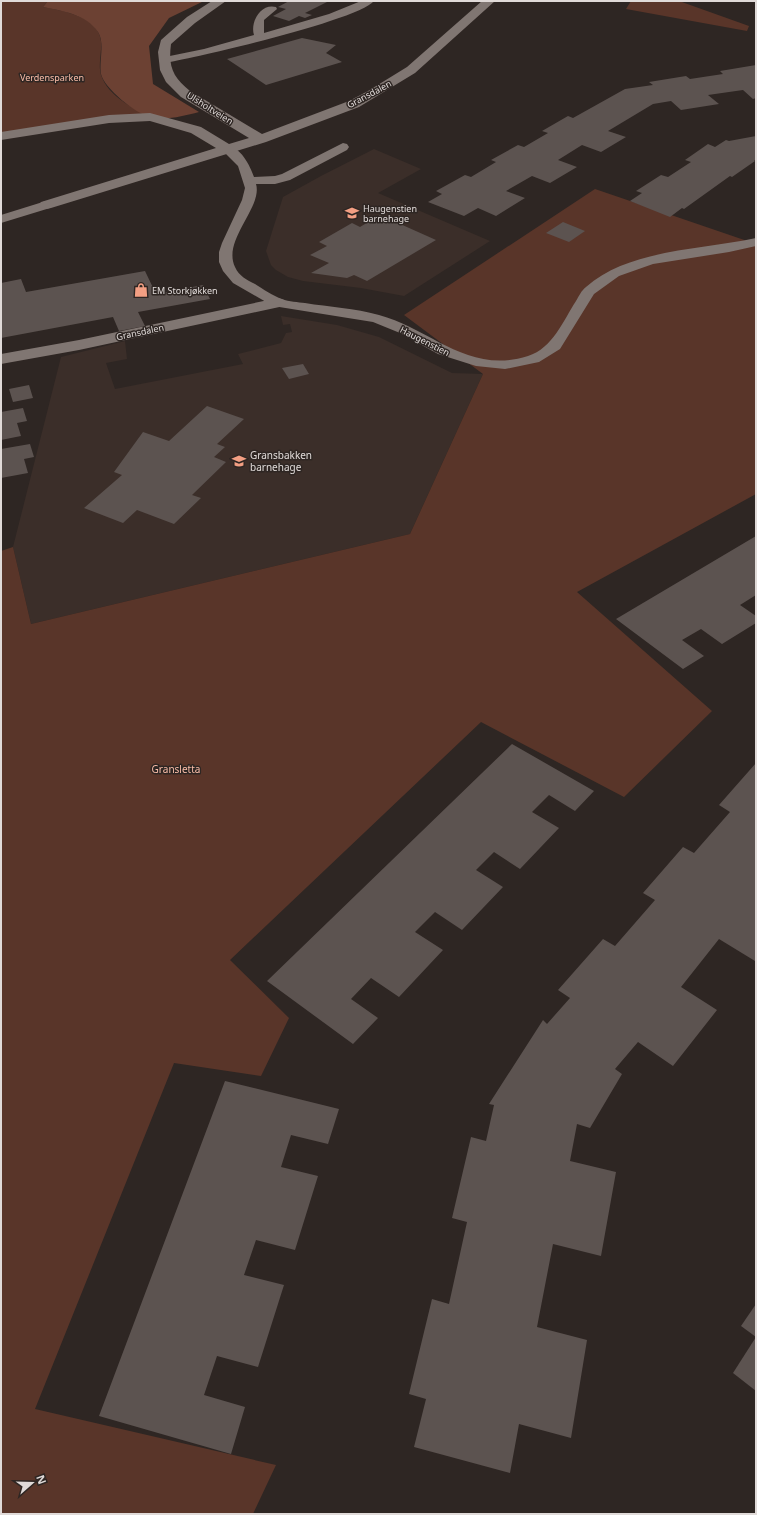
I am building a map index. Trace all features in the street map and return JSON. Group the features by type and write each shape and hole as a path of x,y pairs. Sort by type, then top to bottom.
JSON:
{"street":[{"name":"Ulsholtveien","path":"220,1 191,20 165,43 164,60 170,80 179,88 194,99 261,139"},
{"name":"Gransdalen","path":"46,205 261,139 336,112 373,94 411,70 489,1"},
{"path":"1,136 109,119 150,117 196,130 227,149"},
{"name":"Gransdalen","path":"1,359 79,345 278,304"}],"lane":[{"path":"164,60 187,56 260,37 347,12 369,1"},
{"path":"260,37 257,28 259,19 264,13 272,9"},
{"path":"249,181 275,180 286,177 343,147"},
{"name":"Haugenstien","path":"227,149 237,157 244,166 251,188 248,200 228,243 226,262 230,271 238,280 278,304 376,318 405,330 443,351 476,362 505,365 534,359 556,346 589,291 614,272 651,260 729,248 756,242"},
{"name":"Gransdalen","path":"1,219 46,205"}],"shaded area":[{"path":"48,1 204,1 169,18 149,46 153,84 199,112 174,118 156,118 144,115 129,106 114,93 103,80 101,74 101,41 98,32 87,21 80,17 43,7"},
{"name":"Haugenstien barnehage","path":"374,149 421,169 378,193 490,241 404,296 361,288 303,281 288,277 276,270 271,265 266,251 283,197"},
{"name":"Gransbakken barnehage","path":"281,316 337,325 379,337 452,373 483,374 410,534 31,624 13,547 61,357 125,341 127,359 106,363 115,389 243,364 238,354 281,343 286,333 292,332 290,324 283,325"}],"green space":[{"name":"Verdensparken","path":"1,1 48,1 43,7 60,10 87,20 98,33 101,41 100,71 104,82 115,95 136,110 150,117 1,136"},
{"path":"631,1 679,1 749,26 747,31 626,9"},
{"name":"Gransletta","path":"595,189 756,244 756,494 577,592 712,711 624,797 481,722 230,960 289,1018 261,1076 174,1063 35,1409 276,1465 253,1514 1,1514 1,551 13,547 31,624 410,534 483,374 404,315"}],"building":[{"path":"289,1 329,1 305,13 312,15 305,18 299,16 289,21 273,16 286,9 278,7"},
{"path":"302,38 336,45 326,53 342,62 266,85 227,59"},
{"path":"756,65 756,98 753,99 743,90 708,95 719,104 681,110 671,101 653,104 608,131 626,137 601,152 582,145 558,160 577,167 550,183 532,176 506,191 525,198 496,216 478,208 464,216 428,202 442,194 436,191 465,175 471,177 496,162 491,160 518,145 524,147 548,133 542,131 568,116 573,118 625,89 653,85 649,82 686,76 690,79 723,74 720,71"},
{"path":"756,136 755,161 732,177 730,176 684,209 682,208 670,217 630,201 642,193 636,191 661,175 668,177 691,162 685,160 708,144 715,147 726,140 729,141"},
{"path":"380,215 436,240 367,281 354,275 347,278 311,273 329,263 310,255 327,246 319,242 352,223 360,227"},
{"path":"563,222 585,231 569,242 546,233"},
{"path":"145,271 156,294 203,285 210,299 138,312 145,326 119,331 113,317 1,338 1,283 21,279 26,292"},
{"path":"303,364 309,374 289,379 282,368"},
{"path":"29,385 33,398 13,402 9,389"},
{"path":"207,406 244,419 217,444 225,447 214,457 226,462 192,495 201,498 174,524 137,510 123,523 84,508 122,475 114,472 143,432 169,441"},
{"path":"23,408 27,421 17,423 21,436 1,440 1,412"},
{"path":"30,444 34,457 24,459 28,473 1,478 1,449"},
{"path":"756,536 756,595 740,605 756,616 756,623 722,644 701,629 682,640 704,656 683,669 616,619"},
{"path":"512,744 594,791 575,811 549,795 532,812 559,828 520,869 494,852 476,870 503,887 462,930 435,912 415,932 443,950 399,997 371,978 351,999 378,1018 353,1044 267,981"},
{"path":"756,763 756,959 755,961 719,939 681,987 717,1010 673,1066 638,1042 615,1069 622,1074 590,1128 577,1124 570,1161 616,1172 601,1256 553,1244 537,1327 587,1340 571,1438 519,1424 510,1473 414,1447 426,1399 409,1394 432,1299 449,1304 467,1222 452,1218 471,1137 486,1141 494,1105 489,1104 543,1020 547,1024 570,998 558,990 603,939 615,946 655,900 643,893 683,847 694,853 730,812 719,805"},
{"path":"225,1081 339,1109 328,1144 291,1135 281,1167 318,1176 295,1250 256,1240 244,1275 284,1285 258,1367 217,1356 204,1395 245,1407 231,1454 99,1416"},
{"path":"756,1304 756,1337 741,1326"},
{"path":"756,1337 756,1391 733,1373"}],"place":[{"name":"Haugenstien barnehage","path":"352,213"},
{"name":"EM Storkjøkken","path":"141,290"},
{"name":"Gransbakken barnehage","path":"239,461"}]}
